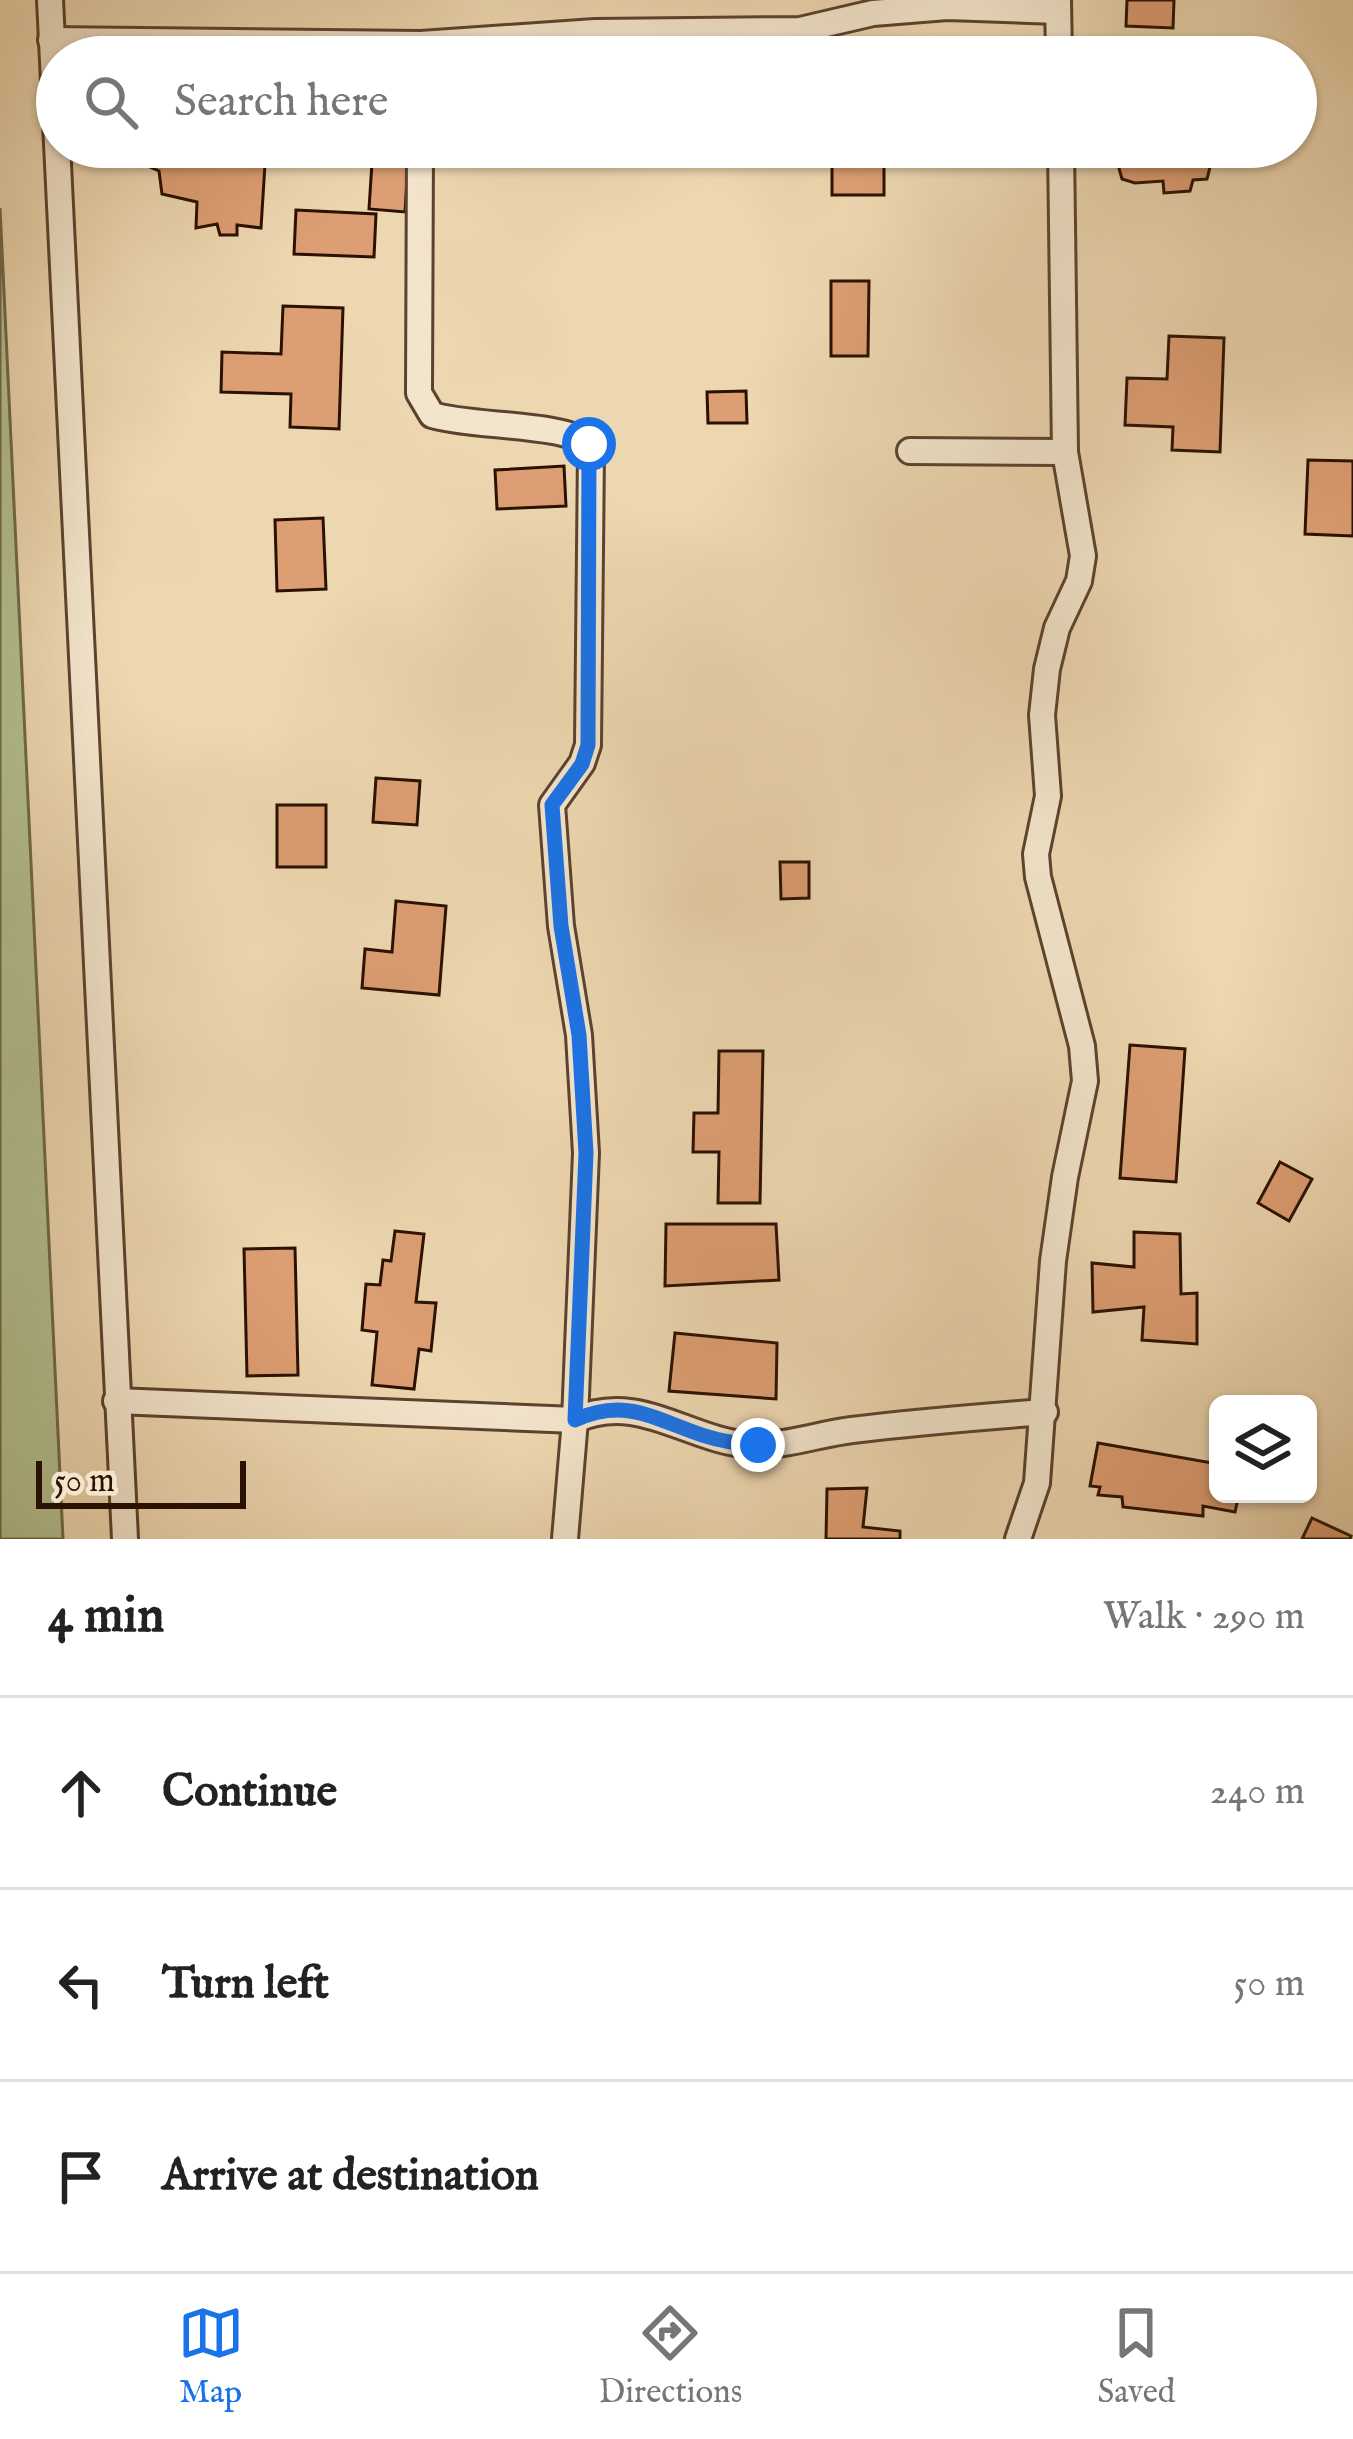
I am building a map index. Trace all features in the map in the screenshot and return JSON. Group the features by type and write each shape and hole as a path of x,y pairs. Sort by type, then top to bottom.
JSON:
{"street":[{"path":"50,0 51,36"},
{"path":"558,36 800,30 873,13 1058,6 1059,36"},
{"path":"57,168 125,1539"},
{"path":"420,168 419,393 432,415 458,423 569,434 589,444 591,452 588,745 582,764 552,805 561,926 579,1035 586,1153 565,1539"},
{"path":"1018,1539 1037,1483 1053,1261 1085,1081 1082,1046 1036,854 1048,796 1042,716 1047,669 1057,628 1079,581 1083,556 1066,452 1061,168"},
{"path":"910,451 1066,452"},
{"path":"116,1401 575,1420 614,1408 669,1420 724,1442 758,1445 926,1421 1045,1412"}],"green space":[{"path":"0,208 63,1539 0,1539"}],"building":[{"path":"1127,0 1174,0 1173,28 1126,26"},
{"path":"152,168 265,168 261,228 237,225 237,235 220,235 217,224 196,228 197,202 162,194 159,171"},
{"path":"372,168 408,168 405,212 369,209"},
{"path":"832,168 884,168 884,195 832,195"},
{"path":"1119,168 1210,168 1207,179 1193,180 1190,191 1164,193 1163,181 1122,179"},
{"path":"296,210 376,214 374,257 294,254"},
{"path":"831,281 869,281 868,356 831,356"},
{"path":"283,306 343,308 339,429 290,427 291,394 221,392 222,352 281,354"},
{"path":"1169,336 1224,338 1220,452 1172,450 1173,427 1125,425 1127,378 1167,379"},
{"path":"746,391 747,423 708,423 707,392"},
{"path":"1308,460 1353,461 1353,536 1305,534"},
{"path":"564,466 566,506 497,509 495,470"},
{"path":"323,518 326,589 277,591 275,520"},
{"path":"376,778 420,781 417,825 373,822"},
{"path":"277,805 326,805 326,867 277,867"},
{"path":"780,862 809,862 809,898 781,899"},
{"path":"396,901 446,906 439,995 362,988 365,949 392,952"},
{"path":"1130,1045 1185,1049 1176,1182 1120,1178"},
{"path":"719,1051 763,1051 760,1203 718,1203 719,1152 693,1152 694,1113 718,1113"},
{"path":"1280,1162 1312,1179 1289,1221 1258,1203"},
{"path":"666,1224 776,1224 779,1280 665,1286"},
{"path":"395,1231 424,1234 416,1302 436,1303 431,1351 419,1349 414,1389 372,1385 377,1332 362,1330 366,1284 380,1285 383,1260 391,1261"},
{"path":"1134,1232 1180,1234 1181,1294 1197,1293 1197,1344 1142,1340 1144,1307 1093,1312 1092,1263 1134,1267"},
{"path":"295,1248 298,1375 247,1376 244,1249"},
{"path":"675,1333 777,1343 776,1399 669,1391"},
{"path":"1098,1443 1209,1462 1209,1503 1237,1503 1235,1512 1203,1506 1203,1516 1123,1507 1122,1497 1098,1495 1100,1487 1090,1486"},
{"path":"867,1488 863,1527 900,1531 900,1539 826,1539 827,1489"},
{"path":"1312,1518 1351,1536 1350,1539 1302,1539"}],"route":[{"path":"589,444 588,745 582,764 552,805 561,926 579,1035 586,1153 575,1420 614,1408 669,1420 724,1442 758,1445"}]}
